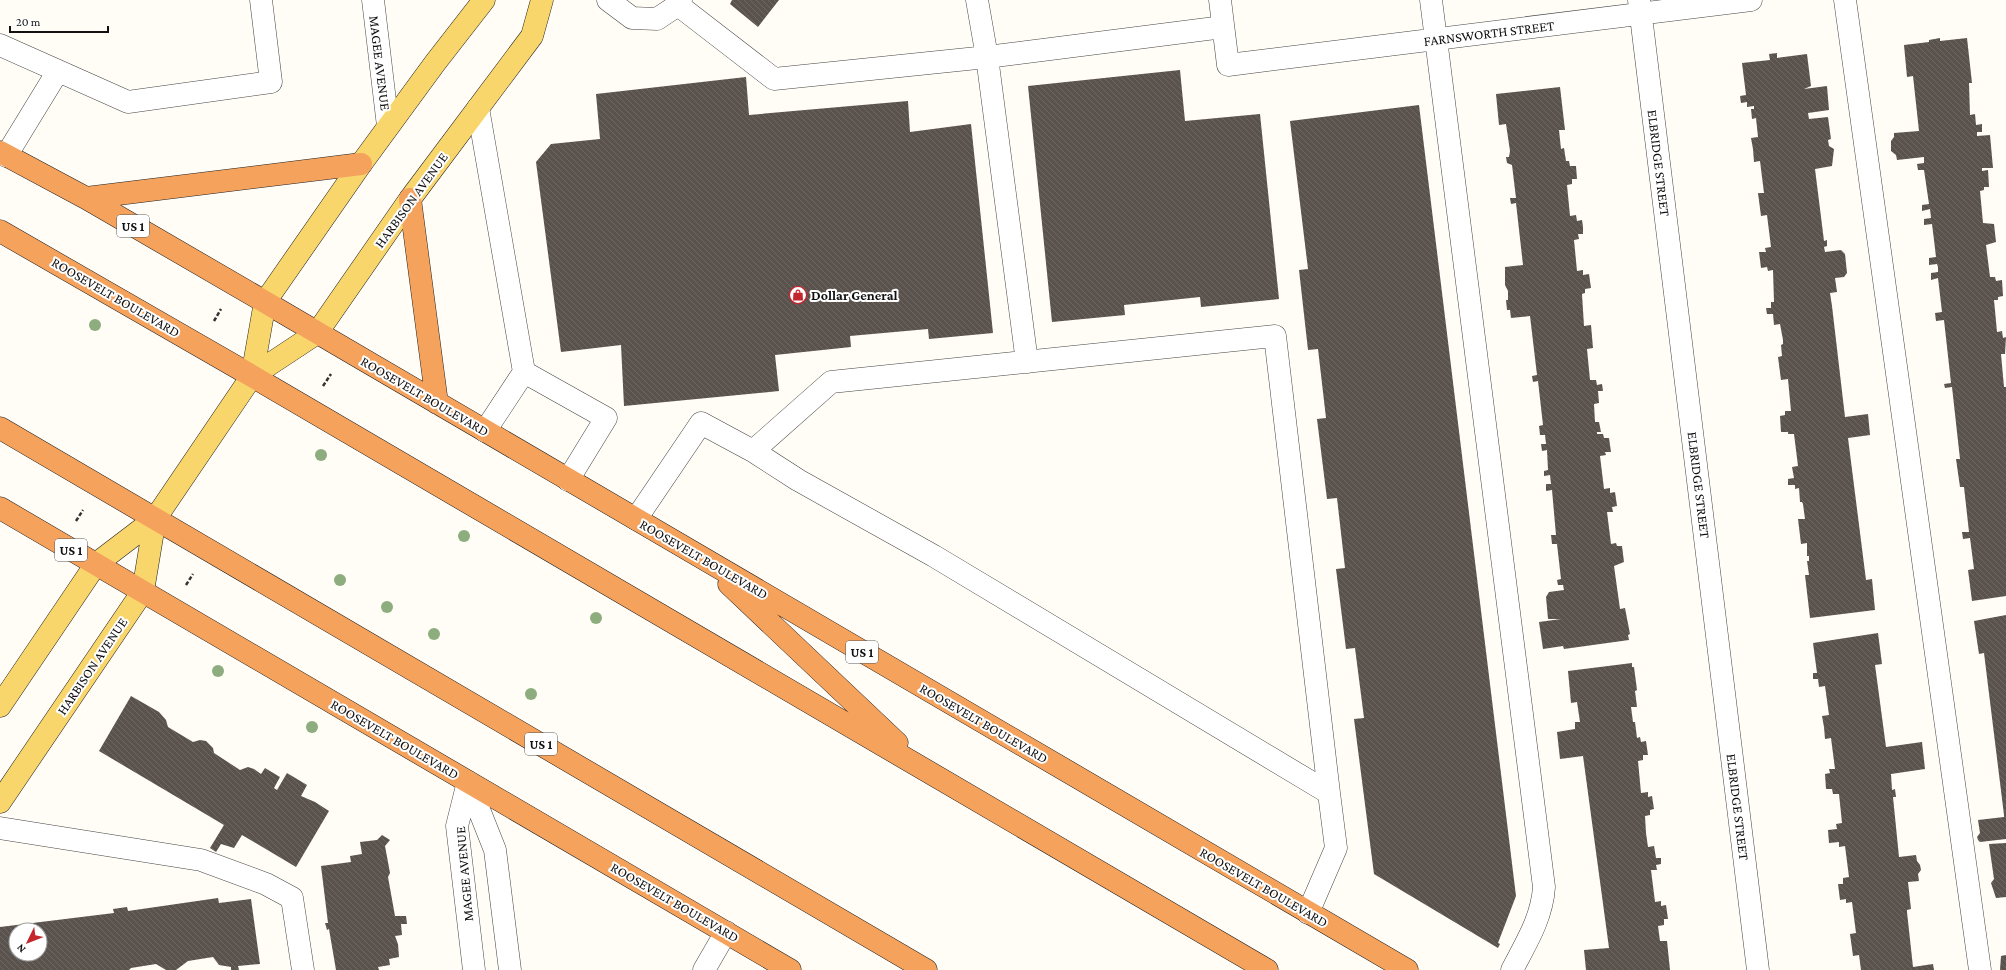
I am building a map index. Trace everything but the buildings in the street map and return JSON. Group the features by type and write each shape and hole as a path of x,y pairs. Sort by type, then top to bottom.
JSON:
{"highway":[{"name":"ROOSEVELT BOULEVARD","path":"3,154 86,198 265,302 1407,970"},
{"path":"86,198 361,164"},
{"path":"410,199 437,403"},
{"name":"ROOSEVELT BOULEVARD","path":"0,231 252,376 1267,970"},
{"name":"US 1","path":"0,428 926,970"},
{"name":"ROOSEVELT BOULEVARD","path":"0,508 790,970"},
{"path":"700,557 925,770"}],"main road":[{"name":"HARBISON AVENUE","path":"252,376 265,302 388,126 484,0"},
{"name":"HARBISON AVENUE","path":"0,706 96,564 155,519 252,376 317,333 410,199 532,36 542,0"},
{"name":"HARBISON AVENUE","path":"0,802 142,591 155,519"}],"street":[{"path":"0,45 128,102 271,82 261,0"},
{"name":"MAGEE AVENUE","path":"373,0 388,126"},
{"path":"608,0 632,18 657,18 680,2 774,79 987,57 1223,27 1220,0"},
{"path":"978,0 987,57 1027,362"},
{"path":"1431,0 1544,887 1543,904 1537,920 1512,970"},
{"name":"FARNSWORTH STREET","path":"1223,27 1228,65 1436,39 1640,7 1751,0"},
{"path":"1845,0 1980,970"},
{"name":"ELBRIDGE STREET","path":"1640,7 1758,970"},
{"path":"3,154 58,71"},
{"path":"478,108 524,372 485,431"},
{"path":"753,451 831,382 1275,336 1336,848 1308,912"},
{"path":"524,372 606,418 568,480"},
{"path":"636,519 701,423 753,451 798,480 934,556 1329,793"},
{"name":"MAGEE AVENUE","path":"468,782 457,826 474,970"},
{"name":"MAGEE AVENUE","path":"468,782 495,850 510,970"},
{"path":"0,828 201,860 266,884 292,898 303,970"},
{"path":"704,970 726,932"}],"path":[{"path":"213,323 222,308"},
{"path":"322,386 331,374"},
{"path":"75,523 85,508"},
{"path":"186,586 196,570"}],"place":[{"name":"Dollar General","path":"798,295"}]}
